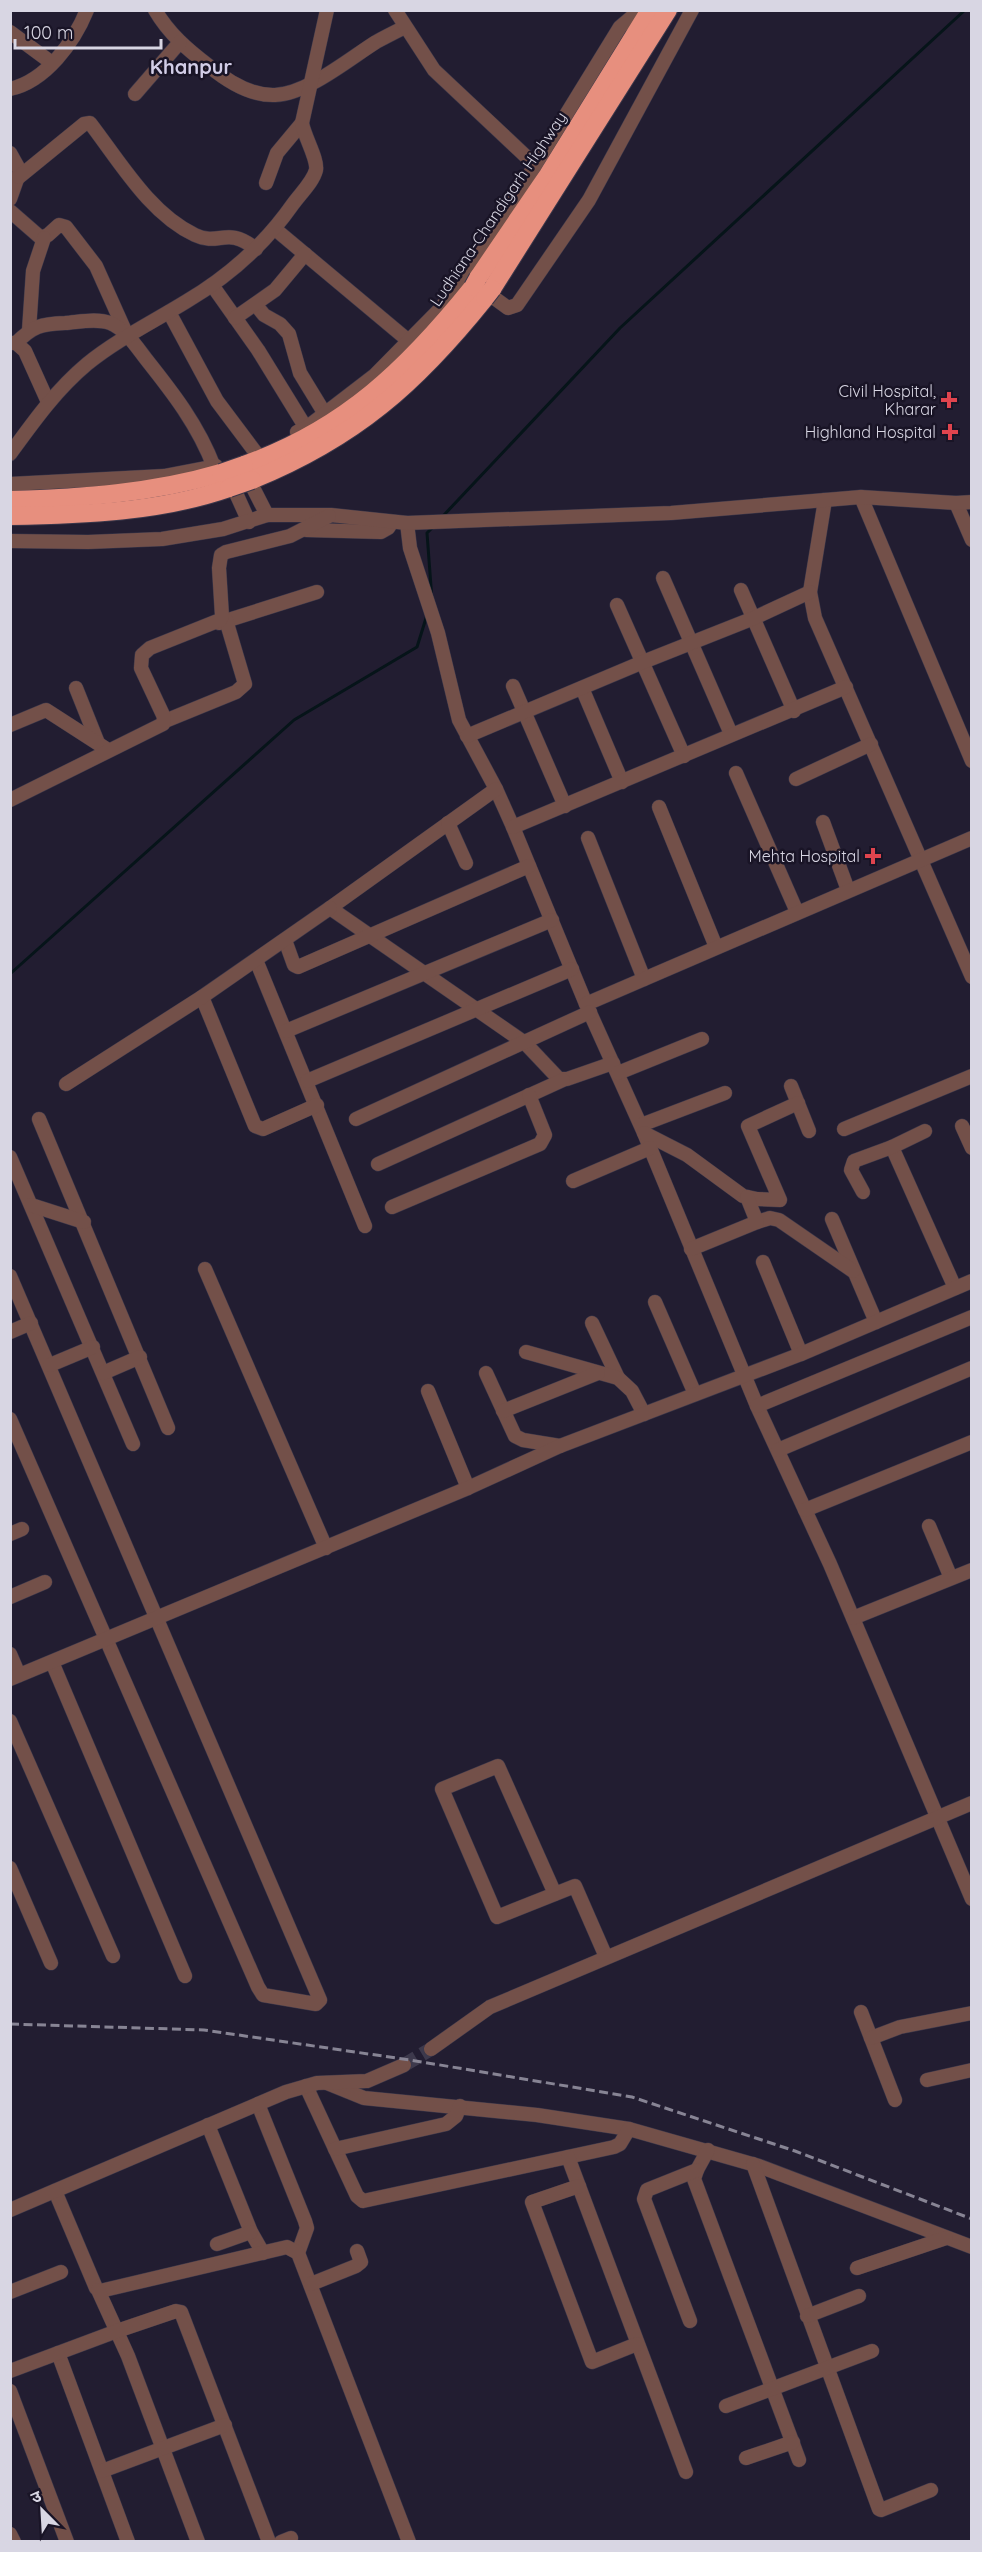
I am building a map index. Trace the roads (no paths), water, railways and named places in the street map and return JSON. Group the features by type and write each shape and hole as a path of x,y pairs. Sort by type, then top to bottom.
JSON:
{"highway":[{"name":"Ludhiana-Chandigarh Highway","path":"479,285 650,10"},
{"path":"13,503 156,506 205,497 222,473 248,464 310,454 358,424 418,376 440,353 479,285 668,10"}],"street":[{"path":"10,88 32,81 52,63 69,44 87,10"},
{"path":"155,10 167,29 222,77 249,90 276,95 312,83 405,27"},
{"path":"10,454 48,402 87,364 126,335 212,285 256,249 275,230 316,171 316,164 305,138 302,123 327,10"},
{"path":"395,10 434,70 534,164"},
{"path":"13,503 164,476 222,473 248,464 306,428 375,375 441,308 479,285 494,232 620,27 640,10"},
{"path":"479,285 508,308 517,305 589,200 692,10"},
{"path":"10,32 52,63"},
{"path":"135,94 180,42"},
{"path":"19,177 84,124 90,123 152,202 175,222 196,236 205,239 239,237 256,249"},
{"path":"266,183 277,153 302,123"},
{"path":"10,153 18,164 19,177 10,199"},
{"path":"11,216 36,236 44,238"},
{"path":"28,330 33,271 44,238 59,225 66,227 96,266 126,335"},
{"path":"275,230 410,342"},
{"path":"235,318 256,305 279,286 306,254"},
{"path":"212,285 306,428"},
{"path":"256,305 264,315 280,324 289,334 297,368 325,414"},
{"path":"168,312 217,401 248,464 267,515"},
{"path":"48,402 25,351 13,343 28,330 46,324 94,321 112,324 126,335 184,408 249,522"},
{"path":"861,497 972,760"},
{"path":"10,535 11,541 88,542 162,538 223,529 267,515 331,515 407,523 671,513 861,497 972,502"},
{"path":"825,500 810,592 815,618 972,977"},
{"path":"956,503 972,540"},
{"path":"10,800 103,747 158,728 165,721 236,692 245,684 221,622 219,568 222,555 226,552 290,536 331,515"},
{"path":"305,530 381,532 392,522"},
{"path":"407,523 410,548 446,658 456,710 513,827 588,1008 651,1148 744,1376 853,1618 972,1899"},
{"path":"663,578 731,734"},
{"path":"741,590 795,711"},
{"path":"165,721 141,668 142,655 150,648 221,622 317,592"},
{"path":"467,736 754,618 810,592"},
{"path":"617,605 684,756"},
{"path":"513,687 565,806"},
{"path":"513,827 731,734 795,711 846,687"},
{"path":"76,688 103,747"},
{"path":"582,688 622,782"},
{"path":"10,725 46,710 103,747"},
{"path":"796,778 871,744"},
{"path":"736,774 797,912"},
{"path":"66,1084 256,960 496,789"},
{"path":"659,807 716,947"},
{"path":"824,822 848,890"},
{"path":"448,823 466,863"},
{"path":"588,838 644,979"},
{"path":"356,1119 525,1043 644,979 972,838"},
{"path":"285,940 294,965 298,967 529,866"},
{"path":"330,908 525,1043 556,1077 563,1080"},
{"path":"286,1031 552,920"},
{"path":"256,960 365,1226"},
{"path":"307,1081 572,969"},
{"path":"202,997 255,1126 263,1129 317,1105"},
{"path":"378,1164 563,1080 616,1068 702,1039"},
{"path":"844,1129 972,1076"},
{"path":"791,1086 809,1131"},
{"path":"643,1129 725,1093"},
{"path":"392,1207 540,1144 545,1135 529,1095"},
{"path":"791,1227 748,1126 798,1103"},
{"path":"39,1119 84,1222 168,1428"},
{"path":"962,1126 972,1148"},
{"path":"643,1129 676,1148 747,1197 780,1200"},
{"path":"863,1192 851,1165 859,1159 892,1147 925,1131"},
{"path":"892,1147 955,1288"},
{"path":"573,1181 651,1148"},
{"path":"10,1157 16,1184 31,1205 133,1444"},
{"path":"747,1197 757,1222"},
{"path":"31,1205 84,1222"},
{"path":"691,1249 757,1222 774,1219 791,1227 853,1271"},
{"path":"832,1219 876,1322"},
{"path":"763,1262 801,1354"},
{"path":"205,1269 326,1548"},
{"path":"10,1276 320,2000 316,2004 263,1995 258,1987 113,1650 105,1640 10,1419"},
{"path":"10,1654 15,1677 468,1488 560,1446 801,1354 972,1281"},
{"path":"655,1302 695,1394"},
{"path":"757,1406 972,1317"},
{"path":"10,1332 31,1323"},
{"path":"592,1323 618,1378 632,1391 644,1414"},
{"path":"50,1365 93,1347"},
{"path":"526,1352 618,1378"},
{"path":"103,1373 140,1357"},
{"path":"778,1450 972,1368"},
{"path":"486,1373 515,1436 523,1440 560,1446"},
{"path":"503,1411 598,1373"},
{"path":"428,1391 468,1488"},
{"path":"805,1510 972,1442"},
{"path":"929,1526 951,1578"},
{"path":"853,1618 972,1570"},
{"path":"10,1597 45,1582"},
{"path":"52,1662 185,1976"},
{"path":"10,1721 113,1956"},
{"path":"555,1894 498,1767 442,1789 497,1917 555,1894 575,1886 606,1957"},
{"path":"431,2049 490,2007 972,1803"},
{"path":"10,1868 51,1963"},
{"path":"861,2012 895,2100"},
{"path":"871,2038 900,2027 972,2013"},
{"path":"10,2210 258,2103 306,2086 367,2081 404,2065"},
{"path":"927,2080 972,2070"},
{"path":"327,2083 364,2098 537,2115 629,2129 753,2164 972,2247"},
{"path":"306,2086 357,2196 363,2201 617,2146 629,2129"},
{"path":"258,2103 305,2221 306,2228 298,2253"},
{"path":"335,2149 446,2124 456,2116 460,2106"},
{"path":"208,2125 251,2232 263,2253"},
{"path":"708,2150 694,2179 800,2460"},
{"path":"568,2157 686,2472"},
{"path":"753,2164 879,2509 931,2490"},
{"path":"690,2321 644,2194 647,2190 697,2170"},
{"path":"579,2186 532,2202 592,2362 637,2344"},
{"path":"55,2191 117,2331 198,2541"},
{"path":"217,2244 251,2232"},
{"path":"857,2268 946,2238"},
{"path":"98,2290 111,2290 287,2247 298,2253 409,2541"},
{"path":"311,2284 356,2266 361,2262 357,2251"},
{"path":"10,2292 61,2272"},
{"path":"807,2316 859,2296"},
{"path":"10,2371 117,2331 176,2311 181,2312 269,2541"},
{"path":"726,2406 872,2351"},
{"path":"58,2353 128,2541"},
{"path":"10,2391 66,2541"},
{"path":"102,2471 225,2426"},
{"path":"746,2458 793,2442"},
{"path":"10,2534 14,2541"}],"waterway":[{"path":"443,516 620,328 965,10"},
{"path":"432,528 427,533 432,600"},
{"path":"10,974 294,720 417,647 427,615"}],"tunnel":[{"path":"404,2065 431,2049"}],"railway":[{"path":"10,2024 204,2030 410,2060 632,2097 795,2151 972,2219"}],"place":[{"name":"Civil Hospital, Kharar","path":"949,400"},
{"name":"Highland Hospital","path":"950,432"},
{"name":"Mehta Hospital","path":"873,856"}],"district":[{"name":"Khanpur","path":"191,67"}]}
